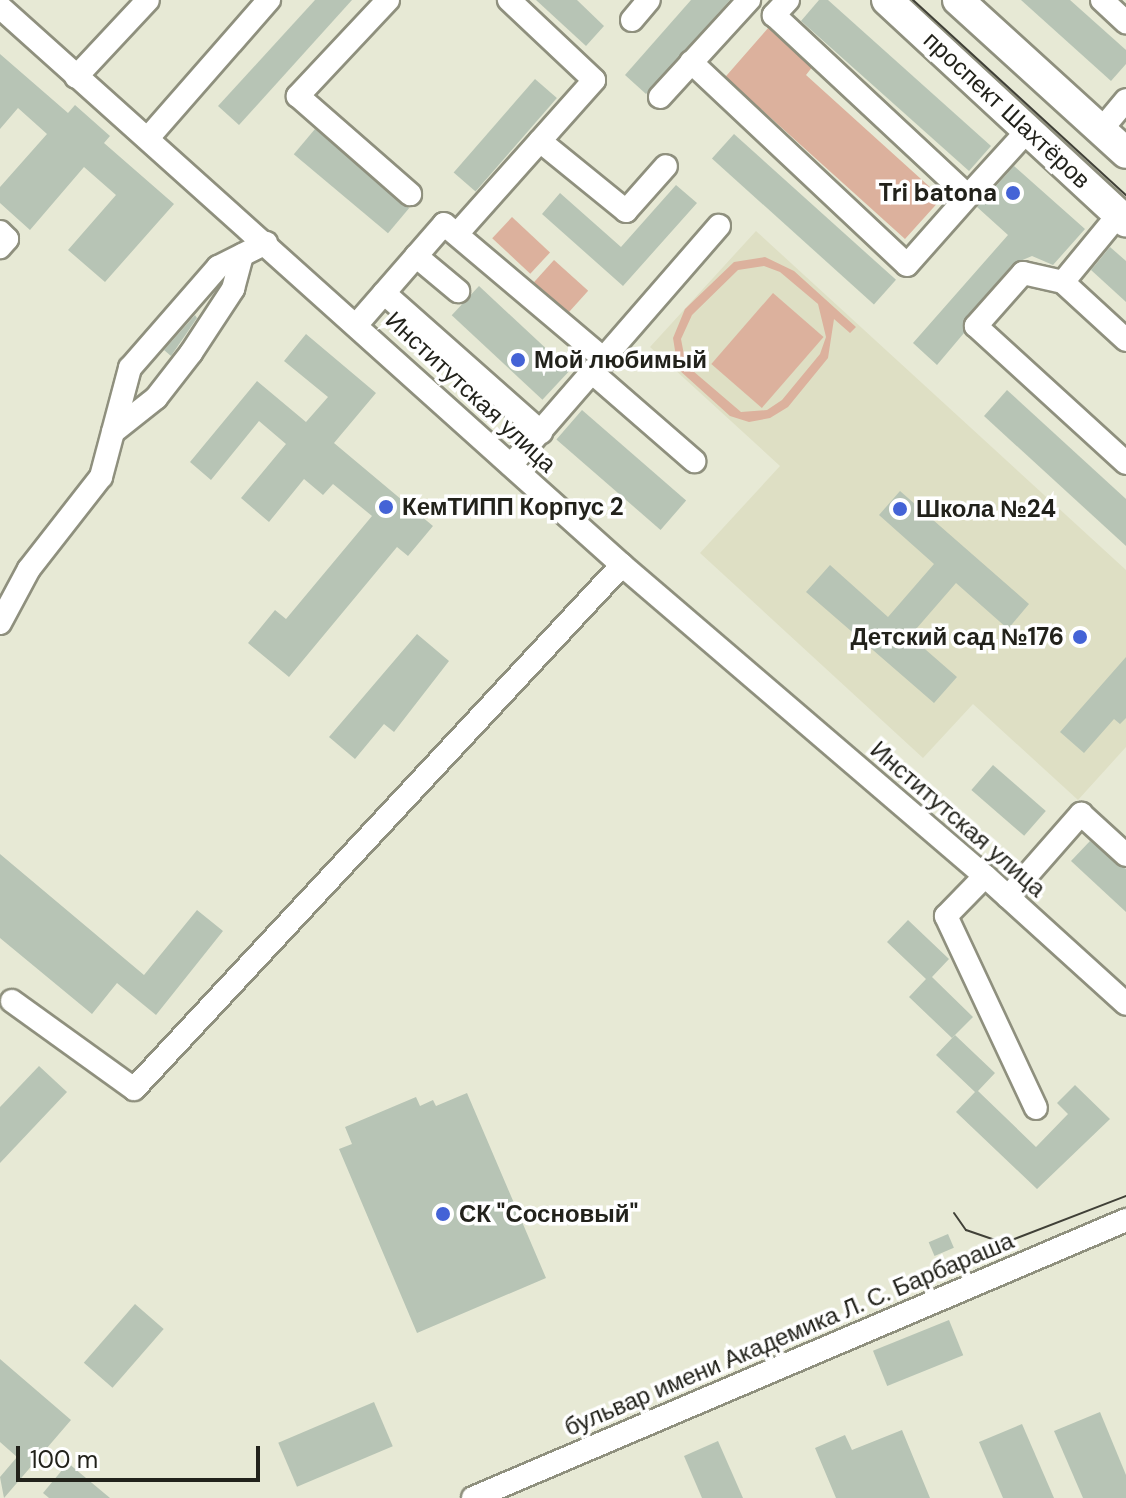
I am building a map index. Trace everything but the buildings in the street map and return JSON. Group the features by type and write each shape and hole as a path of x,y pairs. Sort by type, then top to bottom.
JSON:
{"main road":[{"name":"проспект Шахтёров","path":"887,0 1122,217"},
{"name":"проспект Шахтёров","path":"958,0 1126,153"}],"street":[{"path":"76,77 148,0"},
{"path":"148,138 269,0"},
{"path":"388,0 298,96 410,194"},
{"path":"358,323 445,225 540,141 594,80 509,0"},
{"path":"632,20 649,0"},
{"path":"660,97 751,0 781,8 968,196"},
{"path":"1102,0 1126,22"},
{"name":"Институтская улица","path":"0,7 358,323 622,565 985,876 1126,1004"},
{"path":"691,62 907,265 1028,130"},
{"path":"1101,130 1126,100"},
{"path":"540,141 626,211 666,166"},
{"path":"1063,282 1122,217"},
{"path":"445,225 600,367 694,461"},
{"path":"511,465 600,367 719,226"},
{"path":"0,232 7,239 0,247"},
{"path":"0,623 29,569 101,477 130,368 218,267 266,243"},
{"path":"113,432 156,398 191,353 233,289 242,255"},
{"path":"416,256 458,291"},
{"path":"1126,340 1063,282 1023,273 976,326 1126,463"},
{"path":"384,293 541,432"},
{"path":"12,1001 134,1089 622,565"},
{"path":"1008,897 1081,814 1126,855"},
{"path":"985,876 946,916 1036,1108"},
{"name":"бульвар имени Академика Л. С. Барбараша","path":"473,1498 1126,1220"}],"shaded area":[{"path":"769,27 813,66 806,75 942,198 905,239 761,109 755,115 720,83"},
{"path":"512,217 550,252 530,274 492,238"},
{"name":"Школа №24","path":"756,231 1126,570 1126,747 1078,800 973,704 923,758 700,553 780,466 650,347"},
{"path":"765,257 794,271 856,327 850,333 834,319 828,358 788,407 770,418 749,422 730,416 678,369 673,338 685,309 734,262","holes":["764,266 780,272 818,304 826,337 820,354 782,400 767,410 741,412 686,365 681,339 692,315 738,270"]},
{"path":"554,260 588,291 568,313 534,282"},
{"path":"773,293 824,337 762,408 711,364"}],"tram line":[{"path":"913,0 1126,195"},
{"path":"954,1213 966,1230 1004,1243 1126,1196"}],"place":[{"name":"Tri batona","path":"1013,193"},
{"name":"Мой любимый","path":"518,360"},
{"name":"КемТИПП Корпус 2","path":"386,507"},
{"name":"Школа №24","path":"900,509"},
{"name":"Детский сад №176","path":"1080,637"},
{"name":"СК \"Сосновый\"","path":"443,1214"}]}
